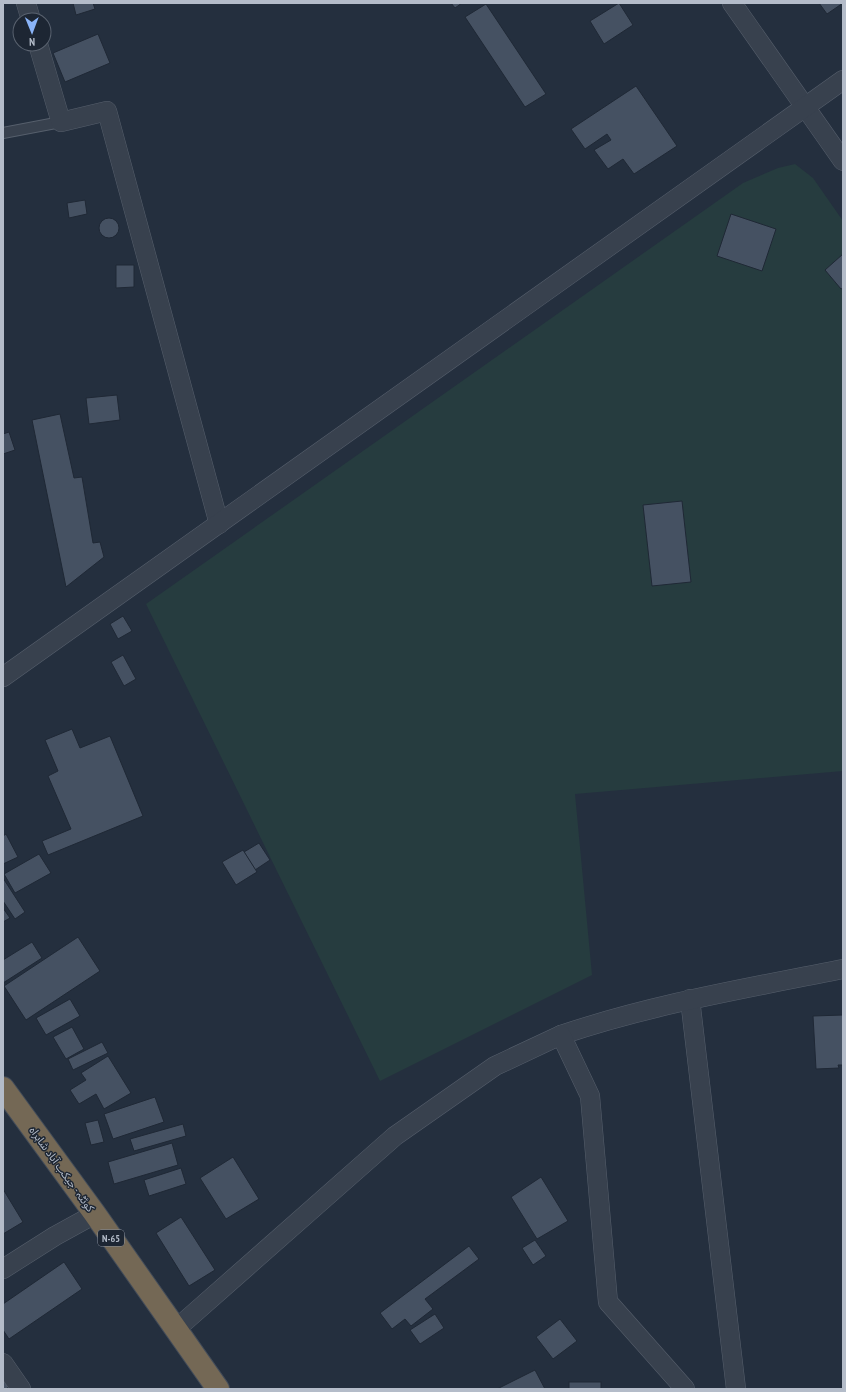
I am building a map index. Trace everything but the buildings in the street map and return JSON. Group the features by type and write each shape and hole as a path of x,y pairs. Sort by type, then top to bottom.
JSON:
{"highway":[{"name":"کوئٹہ - جیکب آباد شاہراہ","path":"3,1088 95,1214 218,1389"}],"street":[{"path":"732,3 843,161"},
{"path":"40,52 61,122 106,111 219,524"},
{"path":"3,677 843,80"},
{"path":"176,1330 395,1136 495,1066 561,1036 599,1023 690,999 843,969"},
{"path":"690,999 736,1389"},
{"path":"561,1036 590,1096 608,1302 685,1389"},
{"path":"3,1269 55,1236 95,1214"},
{"path":"3,1363 21,1389"}],"lane":[{"path":"3,134 61,122"}],"green space":[{"path":"795,164 813,178 843,221 843,771 575,794 592,975 380,1081 146,604 743,183 778,168"}]}
